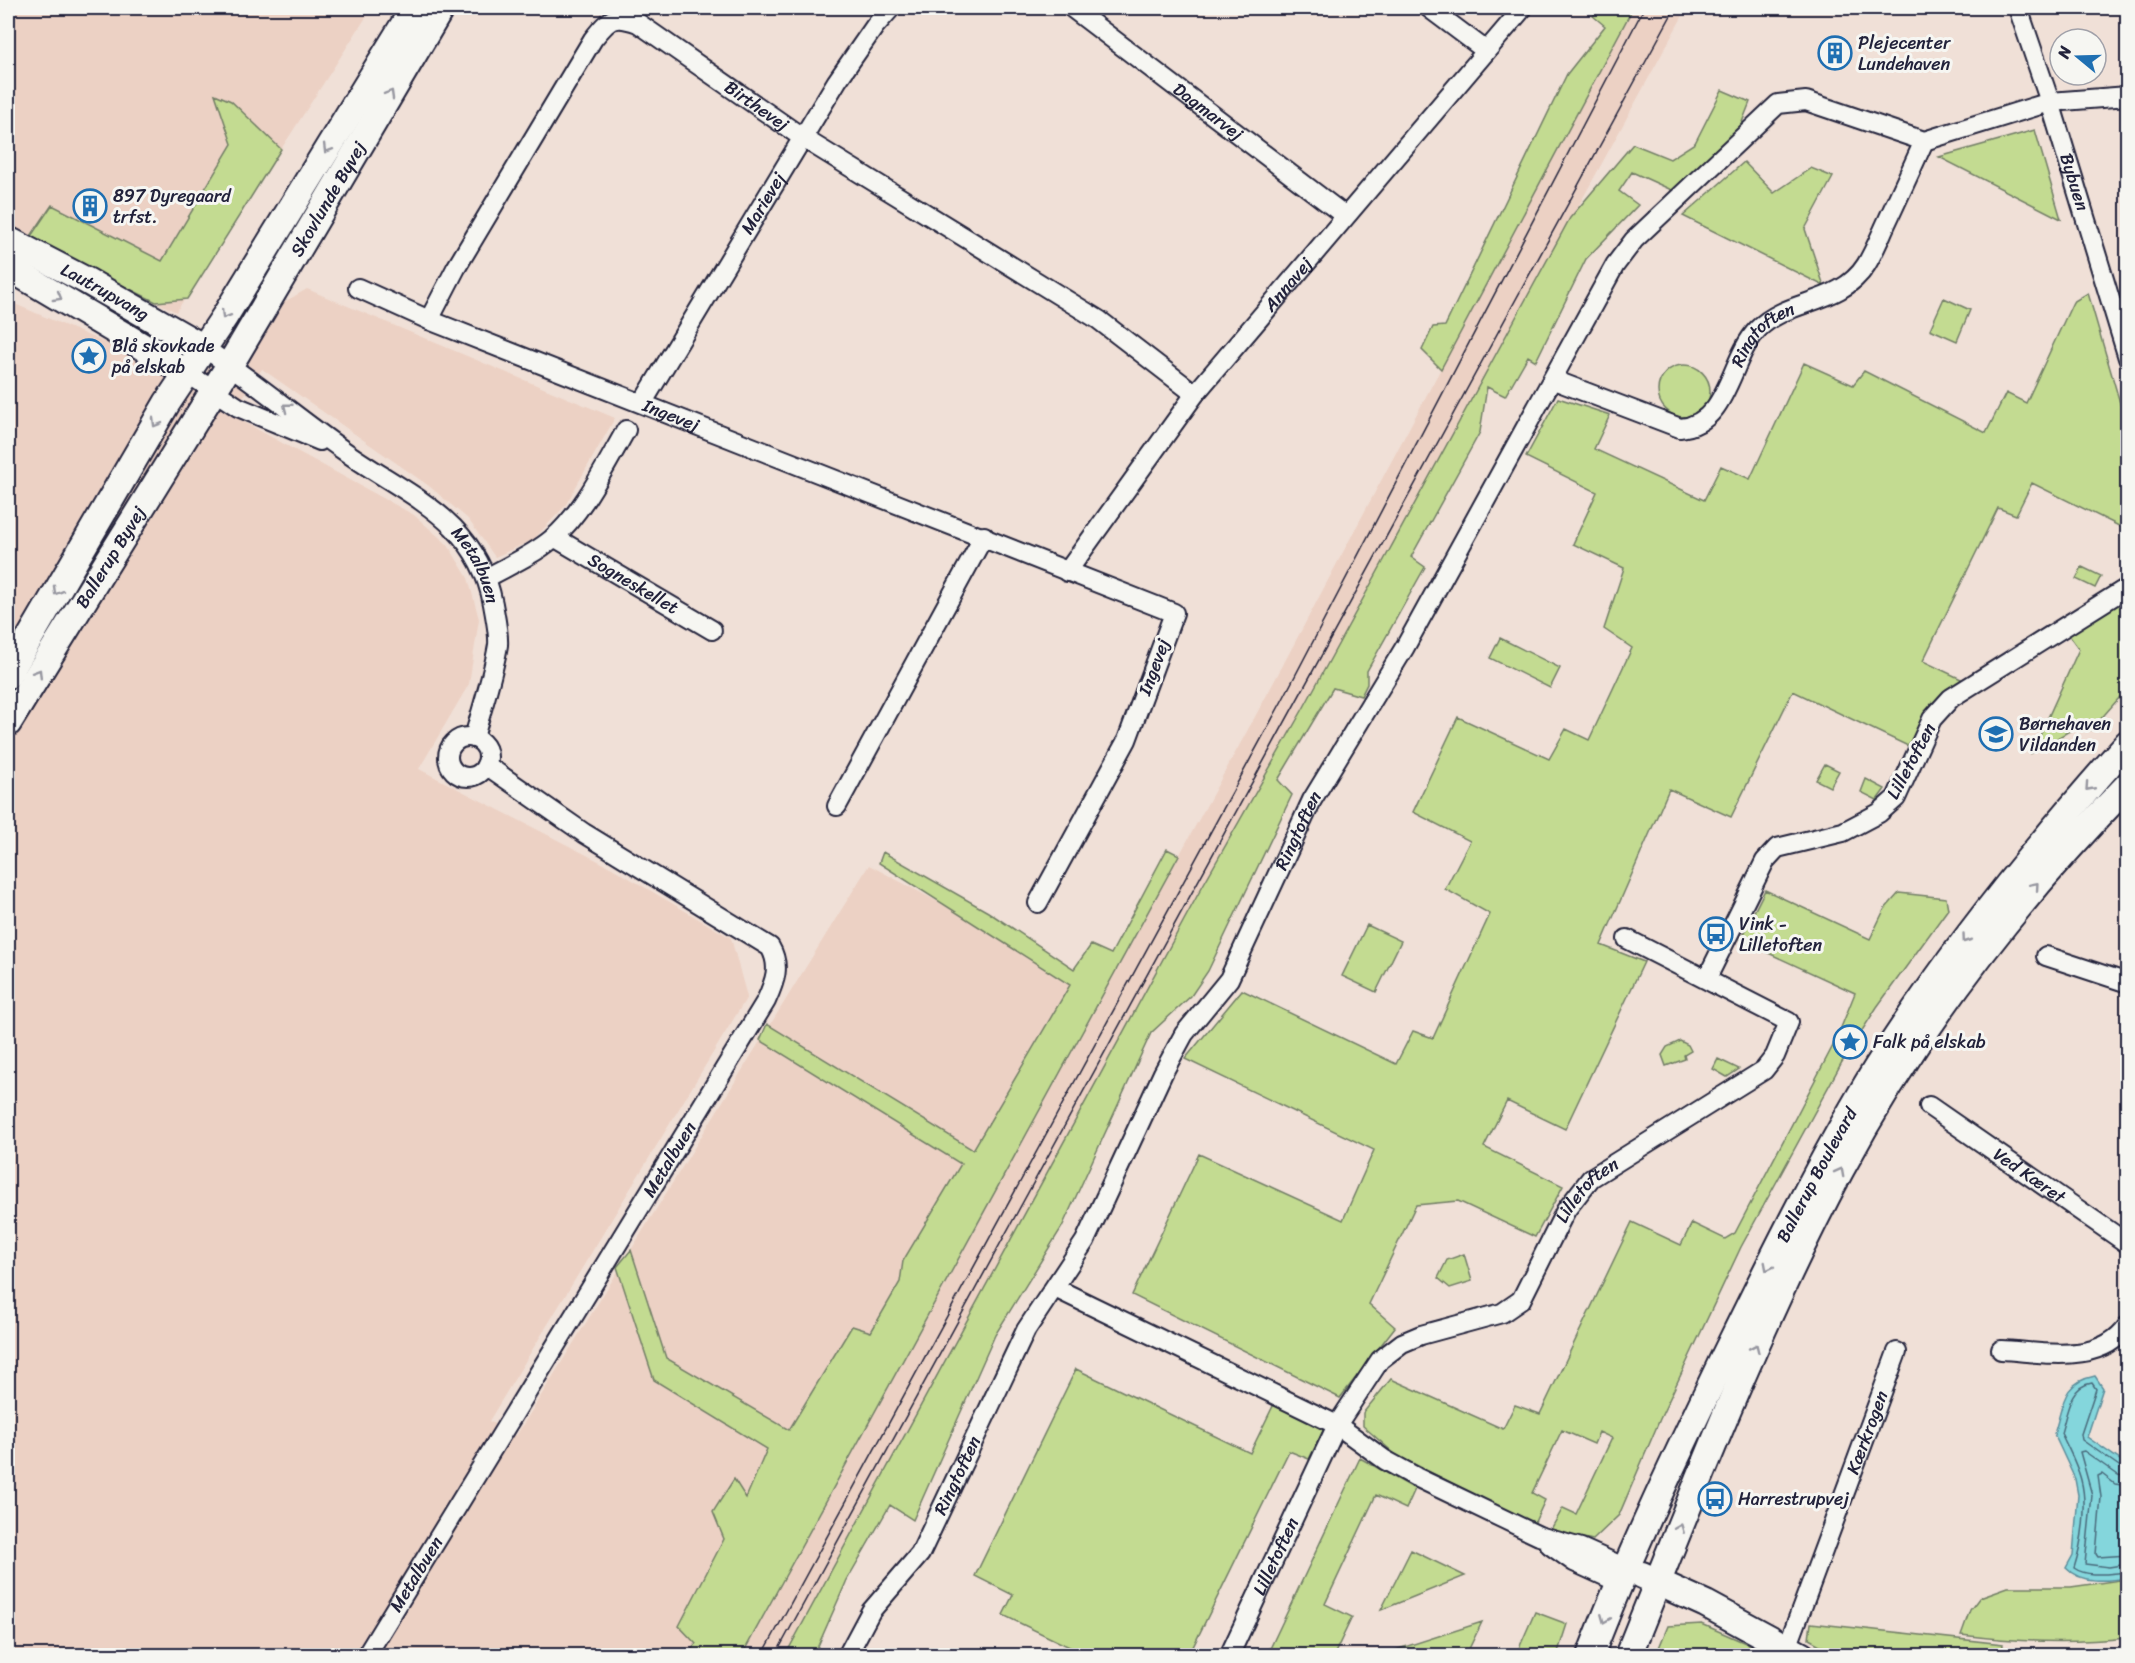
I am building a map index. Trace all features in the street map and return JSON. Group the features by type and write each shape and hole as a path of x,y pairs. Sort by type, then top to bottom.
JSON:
{"street":[{"name":"Skovlunde Byvej","path":"187,373 414,8"},
{"name":"Skovlunde Byvej","path":"213,391 441,8"},
{"name":"Marievej","path":"643,402 837,81 875,26 891,8"},
{"name":"Dagmarvej","path":"1072,8 1344,215"},
{"path":"1429,8 1485,50"},
{"name":"Annavej","path":"1067,572 1195,394 1344,215 1523,8"},
{"name":"Bybuen","path":"2018,8 2050,102 2127,358"},
{"name":"Birthevej","path":"429,320 456,268 593,39 607,21 623,17 638,22 803,138 1099,320 1195,394"},
{"path":"1924,141 2050,102 2127,96"},
{"name":"Ringtoften","path":"847,1656 871,1611 920,1554 1026,1330 1085,1241 1163,1073 1184,1034 1229,979 1312,800 1405,647 1554,380 1615,265 1634,240 1778,104 1806,101 1924,141 1866,266 1845,288 1775,317 1759,328 1747,344 1721,398 1705,421 1693,427 1680,428 1554,380"},
{"name":"Lautrupvang","path":"8,240 87,281 230,365"},
{"name":"Lautrupvang","path":"8,267 187,373"},
{"name":"Ingevej","path":"358,288 429,320 984,536 1067,572 1174,613 1127,740 1038,903"},
{"name":"Metalbuen","path":"230,365 344,451 431,507 454,527 473,550 488,577 498,643 474,738"},
{"name":"Metalbuen","path":"187,373 238,407 344,451"},
{"name":"Ballerup Byvej","path":"8,675 187,373"},
{"name":"Ballerup Byvej","path":"8,723 213,391"},
{"path":"488,577 530,555 554,537 579,506 626,430"},
{"path":"837,806 984,536"},
{"name":"Sogneskellet","path":"554,537 712,630"},
{"name":"Lilletoften","path":"1707,978 1765,861 1778,848 1843,832 1879,813 1896,798 1932,719 1951,698 2127,587"},
{"path":"466,737 474,738 486,749 486,765 479,773 469,777 459,774 451,768 448,752 454,742 466,737"},
{"name":"Ballerup Boulevard","path":"1590,1656 1678,1449 1824,1159 1877,1068 1955,954 2013,878 2127,744"},
{"name":"Metalbuen","path":"366,1656 766,1001 776,979 777,958 770,947 584,833 486,765"},
{"name":"Ballerup Boulevard","path":"1628,1656 1775,1301 1816,1217 1867,1123 1896,1076 1984,948 2064,852 2127,785"},
{"name":"Lilletoften","path":"1229,1656 1337,1425 1380,1360 1395,1346 1421,1335 1502,1313 1521,1300 1566,1210 1591,1178 1770,1065 1789,1022 1627,939"},
{"path":"2046,956 2127,983"},
{"name":"Ved Kæret","path":"1929,1106 2127,1244"},
{"path":"1055,1288 1337,1425 1385,1460 1416,1478 1539,1536 1581,1548 1623,1575 1655,1590 1706,1604 1794,1652"},
{"path":"2001,1350 2085,1353 2105,1346 2122,1334 2127,1325"},
{"name":"Kærkrogen","path":"1794,1652 1897,1352"}],"shaded area":[{"path":"8,8 372,8 176,312 8,226"},
{"path":"1633,8 1687,8 1303,709 1202,887 785,1655 742,1656 1269,691"},
{"path":"307,289 615,418 565,506 533,540 495,557 468,519 429,486 262,369 231,415 414,515 448,545 468,578 479,619 469,684 419,769 612,868 731,938 747,997 489,1421 516,1436 869,865 1096,986 723,1655 8,1655 8,301 152,363 204,348"}],"green space":[{"path":"1599,8 1633,8 1441,369 1422,350 1433,327 1445,326 1567,74 1605,26 1593,16"},
{"path":"1722,90 1750,102 1735,140 1676,192 1632,172 1619,191 1638,205 1586,259 1536,361 1528,356 1505,396 1487,387 1480,432 1411,557 1425,567 1367,671 1367,684 1361,696 1333,688 1278,780 1292,795 1208,971 1191,996 1151,1033 1062,1227 995,1335 913,1520 890,1505 847,1580 814,1655 785,1656 1202,887 1303,709 1570,218 1633,144 1670,159 1695,143"},
{"path":"215,94 231,101 281,149 187,299 156,302 29,239 52,205 162,261 232,144"},
{"path":"2035,130 2061,219 1939,157"},
{"path":"1744,162 1774,193 1811,168 1833,177 1805,229 1824,286 1683,216"},
{"path":"2088,293 2127,427 2127,530 2032,483 2016,515 1998,508 1923,661 1963,680 1931,704 1908,746 1793,691 1731,817 1669,789 1601,945 1644,962 1565,1129 1507,1101 1484,1147 1563,1186 1535,1237 1458,1201 1416,1205 1369,1304 1395,1327 1340,1398 1132,1295 1199,1154 1343,1220 1374,1150 1185,1059 1242,990 1396,1064 1413,1031 1433,1038 1490,914 1445,889 1470,841 1413,812 1458,717 1549,759 1566,729 1589,740 1632,648 1604,629 1624,568 1573,544 1597,492 1526,457 1558,398 1610,415 1594,449 1704,500 1721,466 1750,479 1804,363 1853,385 1864,371 1986,433 2006,393 2026,403 2073,302"},
{"path":"1944,298 1970,310 1957,341 1930,329"},
{"path":"1679,365 1689,365 1703,372 1710,391 1703,410 1689,417 1679,417 1669,413 1662,406 1658,396 1658,386 1662,376 1669,369"},
{"path":"2082,567 2101,576 2095,588 2076,579"},
{"path":"2127,598 2127,689 2091,730 2083,723 2032,753 2079,649 2068,634"},
{"path":"1500,638 1560,668 1550,688 1490,658"},
{"path":"1825,764 1839,771 1830,787 1816,780"},
{"path":"1866,779 1885,789 1877,800 1861,792"},
{"path":"1167,849 1179,855 742,1655 687,1655 696,1644 679,1626 724,1539 713,1512 734,1479 746,1498 767,1449 654,1380 617,1267 631,1250 666,1358 789,1430 852,1326 871,1332 900,1282 903,1261 961,1164 760,1040 767,1024 973,1150 1070,985 879,863 883,852 988,912 1074,969 1091,945 1111,954"},
{"path":"1765,890 1870,939 1884,910 1899,893 1946,898 1948,909 1877,1007 1842,1062 1741,1247 1660,1419 1619,1515 1593,1540 1550,1531 1563,1508 1576,1514 1612,1438 1599,1432 1594,1444 1562,1430 1532,1493 1545,1500 1534,1524 1396,1455 1363,1426 1363,1413 1391,1379 1503,1429 1515,1405 1540,1414 1632,1222 1681,1245 1692,1223 1725,1239 1735,1233 1836,1040 1855,993 1740,940"},
{"path":"1367,925 1401,941 1376,992 1342,976"},
{"path":"1680,1041 1688,1045 1691,1051 1684,1055 1685,1059 1666,1066 1662,1055 1667,1047"},
{"path":"1718,1059 1739,1069 1727,1077 1713,1069"},
{"path":"1464,1254 1472,1281 1450,1288 1438,1278 1447,1260"},
{"path":"1076,1369 1250,1453 1274,1404 1324,1429 1309,1459 1289,1451 1192,1649 1205,1655 1086,1655 1003,1615 1013,1595 975,1576"},
{"path":"1360,1458 1415,1489 1406,1509 1376,1495 1325,1604 1352,1617 1334,1655 1267,1655"},
{"path":"1411,1550 1465,1576 1381,1610"},
{"path":"2127,1579 2127,1638 2044,1641 1961,1635 1970,1610 1980,1597 2008,1587 2071,1587"},
{"path":"1535,1612 1567,1624 1557,1655 1516,1655"},
{"path":"1482,1622 1466,1655 1407,1655 1395,1650"},
{"path":"1811,1623 2003,1644 2001,1655 1838,1655 1809,1639"},
{"path":"1702,1624 1773,1655 1656,1655 1668,1626"}],"water":[{"path":"2095,1376 2103,1388 2087,1437 2127,1465 2127,1578 2112,1580 2079,1577 2066,1568 2073,1555 2078,1495 2075,1479 2054,1434 2065,1396 2076,1384"}],"tram line":[{"path":"762,1656 1283,699 1644,8"},
{"path":"775,1656 1675,8"}],"place":[{"name":"Plejecenter Lundehaven","path":"1835,53"},
{"name":"897 Dyregaard trfst.","path":"90,206"},
{"name":"Blå skovkade på elskab","path":"89,356"},
{"name":"Børnehaven Vildanden","path":"1996,734"},
{"name":"Vink - Lilletoften","path":"1716,934"},
{"name":"Falk på elskab","path":"1850,1042"},
{"name":"Harrestrupvej","path":"1715,1499"}]}
